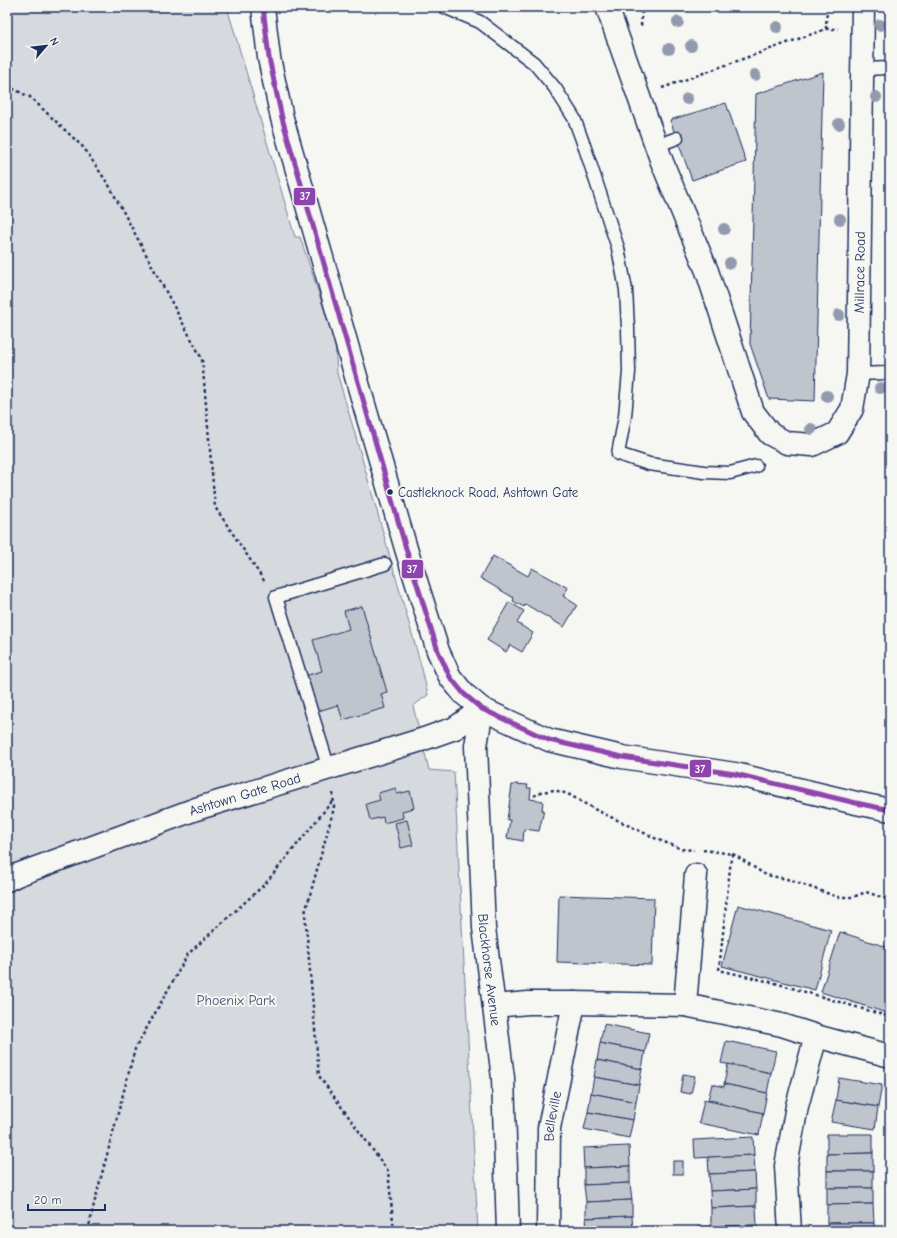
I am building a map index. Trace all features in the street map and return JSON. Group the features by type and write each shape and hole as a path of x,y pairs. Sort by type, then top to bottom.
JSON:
{"street":[{"path":"263,7 269,58 282,118 407,552 438,651 450,676 464,694 482,709 549,740 622,757 735,774 890,810"},
{"name":"Millrace Road","path":"607,7 656,146 707,271 753,412 770,434 787,442 812,445 837,433 841,427 852,409 858,374 863,17"},
{"name":"Ashtown Gate Road","path":"7,880 196,809 329,769 455,728 482,709"},
{"name":"Blackhorse Avenue","path":"482,709 476,746 484,928 503,1078 508,1231"},
{"path":"685,1005 696,875"},
{"path":"494,1006 528,1003 685,1005 782,1024 816,1036 890,1056"},
{"name":"Belleville","path":"548,1231 549,1128 574,1003"},
{"path":"790,1231 786,1166 797,1106 816,1036"}],"lane":[{"path":"444,7 480,22 534,63 555,88 577,125 618,248 626,290 629,372 625,416 618,454 649,464 704,472 730,473 756,466"},
{"path":"863,69 890,68"},
{"path":"656,146 677,138"},
{"path":"858,374 886,373"},
{"path":"329,769 276,597 385,564"}],"path":[{"path":"826,29 827,7"},
{"path":"639,96 863,17"},
{"path":"7,86 30,97 84,148 110,187 202,359 215,507 276,597"},
{"path":"329,769 333,784 334,808 305,913 319,1076 388,1171 394,1231"},
{"path":"534,796 541,792 554,790 568,794 596,810 659,840 682,849 733,854 766,875 787,879 838,897 853,897 866,892 890,900"},
{"path":"88,1231 135,1049 188,954 265,884 334,799"},
{"path":"733,854 731,859 719,970 775,983 890,1017"}],"green space":[{"name":"Phoenix Park","path":"7,7 227,7 295,237 300,237 335,342 337,373 422,669 428,695 413,706 429,770 454,772 478,1231 7,1231"}],"building":[{"path":"823,72 815,401 769,399 750,344 756,94"},
{"path":"726,103 746,162 692,180 670,120"},
{"path":"493,556 528,576 532,568 568,588 563,596 577,605 564,627 525,604 524,607 513,601 514,598 480,578"},
{"path":"509,602 524,611 517,623 533,633 522,652 510,645 506,652 487,640"},
{"path":"362,606 387,692 381,694 385,708 343,720 338,705 315,712 305,676 322,671 313,640 349,629 344,611"},
{"path":"512,785 528,785 527,788 531,788 530,799 543,801 542,810 544,810 539,831 524,829 523,841 507,838 510,820 507,820"},
{"path":"396,788 397,794 410,791 414,808 402,811 403,818 384,823 383,817 370,820 366,804 380,800 378,793"},
{"path":"407,820 413,845 401,848 395,823"},
{"path":"559,895 654,898 652,965 557,962"},
{"path":"738,905 831,930 815,990 722,966"},
{"path":"840,932 890,948 890,1014 821,992"},
{"path":"604,1024 649,1033 645,1052 600,1043"},
{"path":"726,1041 776,1051 771,1073 721,1063"},
{"path":"600,1043 645,1052 642,1069 597,1060"},
{"path":"597,1060 642,1069 639,1085 594,1077"},
{"path":"728,1064 771,1073 767,1093 724,1084"},
{"path":"683,1074 695,1076 691,1094 680,1092"},
{"path":"594,1077 639,1085 636,1102 591,1093"},
{"path":"839,1078 882,1085 878,1107 836,1100"},
{"path":"712,1084 724,1087 724,1084 767,1093 763,1113 708,1100"},
{"path":"591,1093 636,1102 633,1120 588,1112"},
{"path":"704,1100 763,1113 759,1135 699,1123"},
{"path":"836,1100 878,1107 875,1129 831,1122"},
{"path":"588,1112 633,1120 629,1138 584,1129"},
{"path":"827,1134 873,1134 873,1153 827,1154"},
{"path":"753,1137 754,1155 695,1158 694,1140"},
{"path":"629,1146 630,1166 584,1168 583,1148"},
{"path":"873,1153 873,1171 827,1171 827,1154"},
{"path":"754,1155 755,1172 709,1174 708,1157"},
{"path":"673,1161 683,1161 683,1174 673,1174"},
{"path":"630,1166 630,1183 584,1185 584,1168"},
{"path":"827,1171 873,1171 873,1188 827,1188"},
{"path":"755,1172 756,1189 710,1191 709,1174"},
{"path":"630,1183 632,1200 586,1202 584,1185"},
{"path":"827,1188 873,1188 873,1204 827,1205"},
{"path":"756,1189 756,1206 711,1208 710,1191"},
{"path":"632,1200 632,1216 586,1218 586,1202"},
{"path":"873,1204 874,1223 827,1223 827,1205"},
{"path":"756,1206 757,1225 711,1227 711,1208"},
{"path":"632,1216 633,1231 587,1231 586,1218"},
{"path":"827,1223 874,1223 874,1231 828,1231"},
{"path":"757,1225 758,1231 697,1231 697,1227"}],"transit line":[{"name":"37","path":"263,7 269,58 282,118 407,552 438,651 450,677 464,694 482,709 549,740 622,757 735,774 890,810"}],"place":[{"name":"Castleknock Road, Ashtown Gate","path":"390,492"}]}
